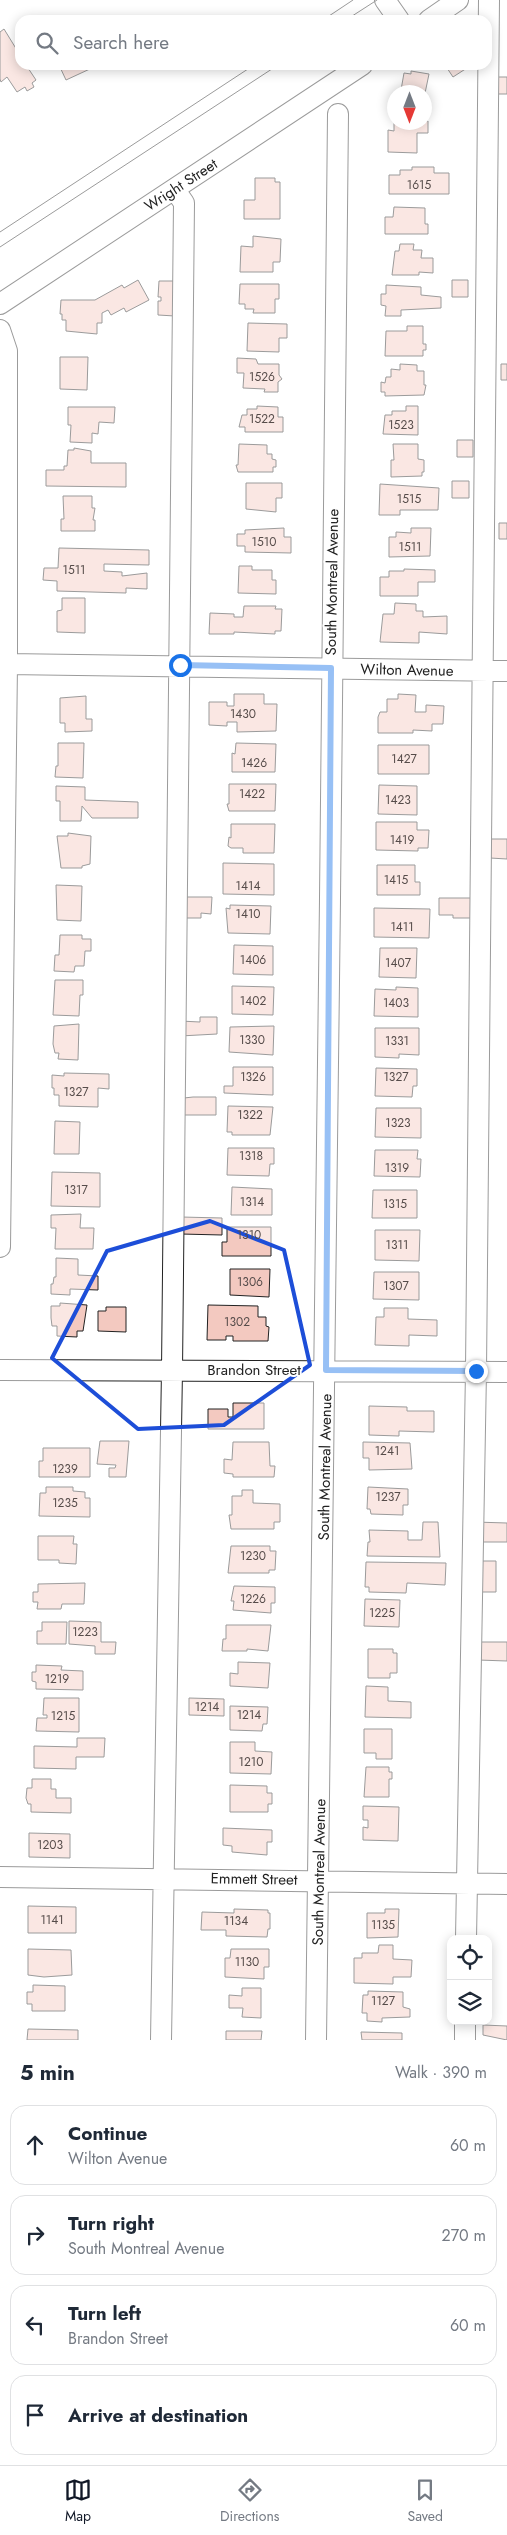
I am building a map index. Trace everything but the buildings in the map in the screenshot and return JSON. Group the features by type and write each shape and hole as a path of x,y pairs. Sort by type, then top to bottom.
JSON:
{"street":[{"path":"385,0 396,15"},
{"path":"436,15 458,0"},
{"path":"489,0 489,15"},
{"name":"Wright Street","path":"0,304 355,70"},
{"path":"466,1935 476,1371 488,70"},
{"name":"South Montreal Avenue","path":"316,2040 326,1370 331,668 338,114"},
{"path":"162,2040 172,1370 184,203 175,190"},
{"path":"0,330 7,352 7,664 0,1247"},
{"name":"Wilton Avenue","path":"7,664 507,671"},
{"name":"Brandon Street","path":"0,1370 507,1372"},
{"name":"Emmett Street","path":"0,1876 165,1877 507,1884"},
{"path":"465,2025 465,2040"}],"highlighted area":[{"path":"210,1221 284,1250 310,1365 224,1425 138,1429 52,1358 107,1251"}],"tram line":[{"path":"330,15 353,0"},
{"path":"354,15 377,0"},
{"path":"0,232 246,70"},
{"path":"0,247 270,70"}],"route":[{"path":"180,665 331,668 326,1370 476,1371"}]}
